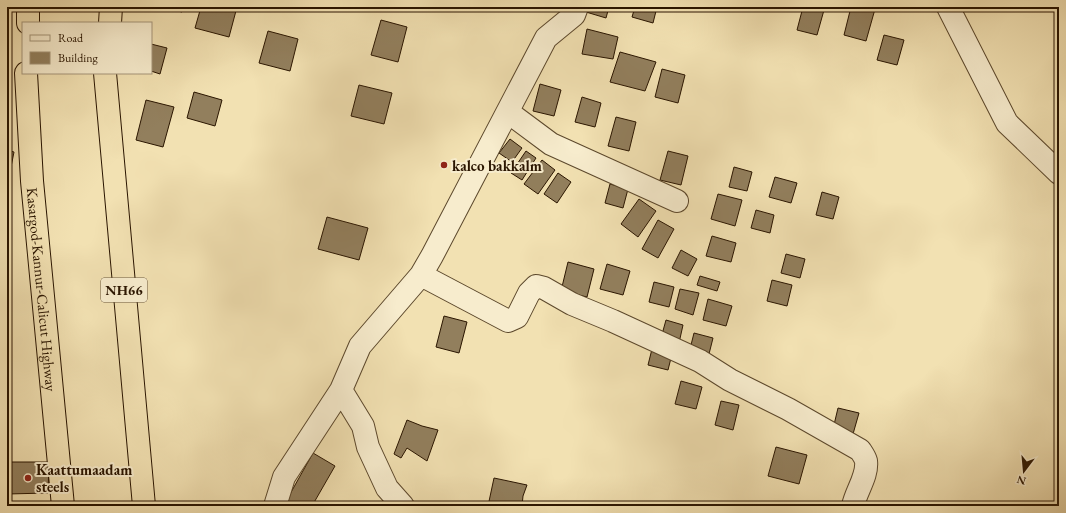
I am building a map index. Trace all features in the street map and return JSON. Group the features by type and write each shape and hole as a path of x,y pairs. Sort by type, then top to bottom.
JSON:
{"highway":[{"path":"28,7 28,22"},
{"path":"110,22 111,7"},
{"name":"Kasargod-Kannur-Calicut Highway","path":"26,74 32,188 63,506"},
{"name":"NH66","path":"106,74 144,506"}],"street":[{"path":"275,506 284,477 342,390 360,346 421,275 546,38 574,14 577,7"},
{"path":"948,7 1007,123 1059,173"},
{"path":"508,112 551,144 677,201"},
{"path":"421,275 508,321 517,317 529,293 536,286 544,288 572,304 700,361 730,380 788,409 860,450 866,460 864,477 853,506"},
{"path":"342,390 363,426 368,447 387,488 403,506"}],"building":[{"path":"162,7 183,7 182,12"},
{"path":"201,7 237,7 229,37 195,28"},
{"path":"587,7 609,7 606,18 586,12"},
{"path":"635,7 657,7 653,23 632,17"},
{"path":"803,7 814,7 824,10 817,35 797,30"},
{"path":"851,7 868,7 875,9 866,41 844,35"},
{"path":"381,20 407,27 398,62 371,55"},
{"path":"587,29 618,37 613,59 582,54"},
{"path":"268,31 298,39 290,71 259,63"},
{"path":"884,35 904,40 897,65 877,60"},
{"path":"152,44 167,48 160,74 152,71"},
{"path":"620,52 656,62 645,91 610,82"},
{"path":"662,69 685,75 678,103 655,97"},
{"path":"540,84 561,90 554,116 533,111"},
{"path":"359,85 392,93 384,124 351,116"},
{"path":"194,92 222,100 215,126 187,118"},
{"path":"582,97 601,103 595,127 575,122"},
{"path":"146,100 174,107 163,147 136,140"},
{"path":"616,117 636,122 629,151 608,146"},
{"path":"510,139 522,148 512,162 499,153"},
{"path":"7,150 14,152 10,172 7,172"},
{"path":"526,151 536,158 522,180 511,173"},
{"path":"668,151 688,156 681,185 660,180"},
{"path":"542,160 555,170 538,194 524,184"},
{"path":"734,167 752,172 747,191 729,187"},
{"path":"558,173 571,182 557,203 544,194"},
{"path":"775,177 797,183 791,203 769,197"},
{"path":"610,184 628,189 623,208 605,203"},
{"path":"822,192 839,197 833,219 816,215"},
{"path":"718,194 742,200 735,226 711,219"},
{"path":"639,199 656,211 638,237 621,224"},
{"path":"756,210 774,215 770,233 751,228"},
{"path":"327,217 368,228 359,260 318,249"},
{"path":"658,220 674,229 658,258 642,249"},
{"path":"712,236 736,243 731,262 706,256"},
{"path":"681,250 697,259 688,276 672,268"},
{"path":"786,254 805,259 800,278 781,273"},
{"path":"568,262 594,269 587,297 561,291"},
{"path":"607,264 630,271 623,295 600,289"},
{"path":"700,276 720,282 717,291 697,285"},
{"path":"772,280 792,285 787,306 767,301"},
{"path":"654,282 674,287 669,307 649,302"},
{"path":"680,289 699,293 693,315 675,309"},
{"path":"708,299 732,306 726,326 703,320"},
{"path":"444,316 467,322 459,353 436,347"},
{"path":"666,320 683,325 679,343 661,338"},
{"path":"694,333 713,338 709,354 690,349"},
{"path":"652,349 672,354 668,370 648,365"},
{"path":"681,381 702,387 696,409 675,404"},
{"path":"721,401 739,405 733,430 715,425"},
{"path":"838,408 859,413 853,434 833,429"},
{"path":"407,420 438,430 427,461 407,448 401,458 394,454"},
{"path":"776,447 807,455 799,484 768,476"},
{"path":"313,453 335,466 312,506 291,506 285,503"},
{"name":"Kaattumaadam steels","path":"7,462 49,462 48,493 7,494"},
{"path":"494,478 527,485 523,496 522,506 488,506"}],"place":[{"name":"kalco bakkalm","path":"444,165"},
{"name":"Kaattumaadam steels","path":"28,478"}]}
